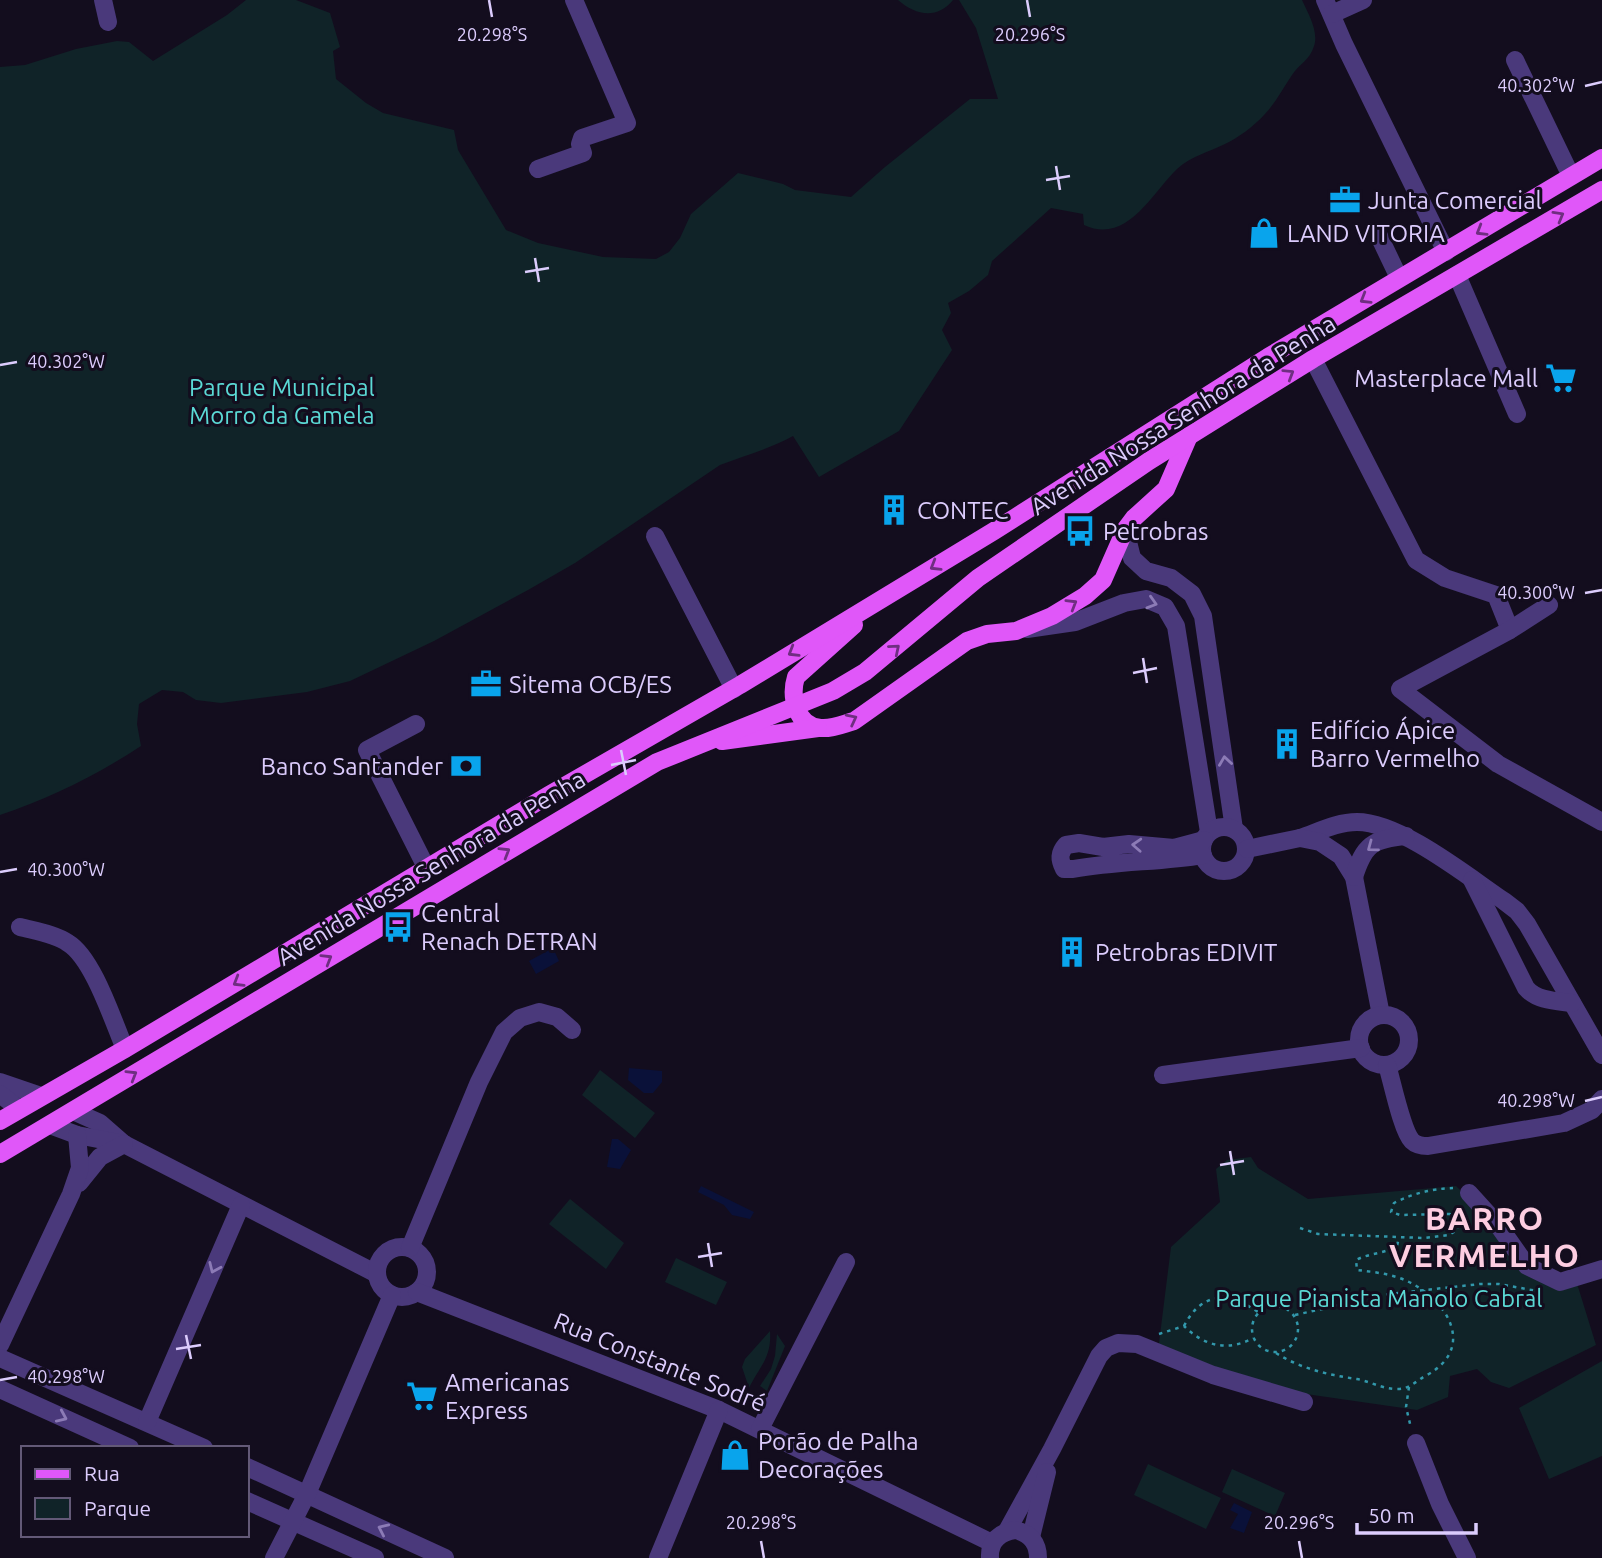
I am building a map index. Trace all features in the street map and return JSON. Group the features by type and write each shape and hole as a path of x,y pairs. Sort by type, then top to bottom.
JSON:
{"main road":[{"name":"Avenida Nossa Senhora da Penha","path":"0,1121 886,597 1268,357 1602,158"},
{"name":"Avenida Nossa Senhora da Penha","path":"0,1154 657,762 701,742 794,708 833,691 865,672 978,578 1149,461 1313,359 1602,190"},
{"path":"701,742 836,727 854,721 967,641 987,634 1016,631 1052,616 1085,596 1103,580 1125,530 1134,518 1166,489 1189,436"},
{"path":"1121,450 1138,452 1149,461 1159,479 1160,489 1153,503"},
{"path":"818,728 804,720 794,708 792,689 796,677 886,597"},
{"path":"41,1096 73,1111"},
{"path":"19,1109 50,1125"}],"street":[{"path":"103,0 108,22"},
{"path":"538,169 583,153 580,144 582,138 627,123 574,0"},
{"path":"1363,0 1328,7 1446,252"},
{"path":"1515,60 1571,176"},
{"path":"1379,236 1399,278"},
{"path":"1457,275 1517,414"},
{"path":"1313,359 1416,560 1445,578 1496,595 1510,629"},
{"path":"1125,530 1132,558 1146,571 1171,578 1192,594 1203,616 1234,829"},
{"path":"655,536 734,688"},
{"path":"1016,631 1075,622 1124,603 1146,598 1165,607 1176,626 1205,842 1210,867 1229,871 1238,867 1244,859 1247,849 1241,834 1226,826 1217,827 1205,842 1166,861 1132,861 1073,869 1064,869 1060,861 1060,851 1066,845 1079,843 1103,847 1129,844 1174,848 1205,842"},
{"path":"1549,605 1400,689 1498,764 1602,822"},
{"path":"416,724 367,750 426,869"},
{"path":"1247,849 1300,838 1354,821 1386,826 1406,836 1504,901 1522,917 1602,1055"},
{"path":"1354,877 1367,847 1386,837 1406,836"},
{"path":"1300,838 1320,842 1332,849 1341,856 1354,877 1381,1015"},
{"path":"1472,880 1526,988 1532,995 1541,998 1572,1003"},
{"path":"20,927 66,942 79,952 91,971 125,1049"},
{"path":"411,1248 479,1082 505,1032 520,1018 539,1012 557,1017 572,1030"},
{"path":"1381,1015 1391,1015 1400,1020 1409,1037 1404,1055 1387,1065 1371,1061 1361,1048 1359,1037 1363,1026 1371,1018 1381,1015"},
{"path":"1163,1076 1361,1048"},
{"path":"1387,1065 1405,1129 1411,1140 1419,1145 1428,1146 1564,1123 1592,1110 1602,1099"},
{"path":"0,1082 41,1096"},
{"path":"0,1094 19,1109"},
{"path":"73,1111 100,1123 124,1144 377,1274"},
{"path":"50,1125 77,1135 124,1144"},
{"path":"0,1345 71,1194 80,1168 77,1135"},
{"path":"71,1194 100,1157 124,1144"},
{"path":"1469,1193 1498,1225 1527,1266 1560,1282 1602,1269"},
{"path":"147,1422 241,1205"},
{"path":"401,1246 411,1248 422,1255 427,1268 425,1281 417,1292 409,1296 392,1295 380,1283 378,1264 383,1255 391,1249 401,1246"},
{"path":"760,1429 846,1262"},
{"name":"Rua Constante Sodré","path":"417,1292 719,1410 991,1550"},
{"path":"274,1558 307,1494 392,1295"},
{"path":"1007,1531 1052,1450 1099,1356 1106,1348 1118,1343 1137,1344 1213,1375 1304,1402"},
{"path":"0,1358 200,1446"},
{"path":"0,1389 126,1446"},
{"path":"658,1558 719,1410"},
{"path":"1416,1443 1440,1504 1467,1558"},
{"path":"1031,1537 1052,1450"},
{"path":"248,1467 445,1558"},
{"path":"248,1501 375,1558"},
{"path":"991,1550 998,1536 1015,1530 1031,1537 1036,1545 1038,1558"}],"path":[{"path":"1300,1228 1318,1234 1399,1237 1449,1235 1457,1230 1458,1223 1450,1214 1400,1215 1391,1212 1394,1203 1424,1191 1452,1188 1469,1193"},
{"path":"1276,1353 1288,1349 1297,1340 1299,1328 1295,1315 1284,1306 1270,1305 1258,1312 1252,1324 1253,1338 1262,1349 1276,1353 1286,1360 1316,1371 1361,1380 1376,1387 1399,1389 1409,1387 1438,1369 1450,1354 1455,1338 1447,1318 1432,1297 1410,1282 1394,1276 1356,1270 1356,1260 1366,1255 1388,1251 1397,1246 1399,1237"},
{"path":"1295,1315 1389,1294 1422,1290 1499,1284 1544,1292"},
{"path":"1137,1344 1147,1337 1184,1326 1196,1309 1219,1298 1231,1297 1258,1312"},
{"path":"1184,1326 1216,1346 1231,1346 1253,1338"},
{"path":"1409,1387 1407,1417 1416,1443"}],"green space":[{"name":"Parque Municipal Morro da Gamela","path":"246,0 296,0 330,13 340,47 333,51 336,79 383,113 454,130 458,150 506,230 538,243 603,257 656,259 669,252 680,238 691,214 738,173 783,184 795,190 851,197 970,99 998,99 976,28 959,0 1302,0 1312,23 1315,41 1310,55 1260,119 1235,138 1182,165 1148,203 1126,222 1113,228 1099,229 1084,225 1083,214 1051,208 992,261 988,275 969,291 948,303 951,313 942,330 952,350 899,431 819,477 793,436 720,465 575,563 434,641 350,681 307,692 221,703 196,700 183,692 162,690 139,704 137,724 141,746 73,785 0,815 0,67 25,65 76,49 117,41 129,42 153,61 227,15"},
{"path":"898,0 953,0 940,11 926,13 912,9"},
{"path":"600,1070 655,1113 635,1138 582,1095"},
{"name":"Parque Pianista Manolo Cabral","path":"1251,1157 1258,1168 1308,1199 1456,1186 1544,1273 1575,1277 1596,1345 1509,1388 1491,1382 1477,1369 1450,1376 1448,1397 1417,1410 1306,1394 1158,1351 1171,1247 1220,1202 1216,1169 1227,1160"},
{"path":"570,1199 624,1243 606,1269 549,1224"},
{"path":"676,1258 727,1282 716,1305 665,1282"},
{"path":"770,1331 767,1355 749,1388 742,1367 745,1359"},
{"path":"777,1334 785,1346 767,1391 760,1386 771,1369"},
{"path":"1602,1361 1602,1456 1549,1479 1519,1408"},
{"path":"1148,1464 1221,1498 1206,1529 1134,1495"},
{"path":"1232,1469 1285,1493 1275,1516 1222,1492"}],"shaded area":[{"path":"553,948 559,961 536,974 529,961"},
{"path":"629,1068 662,1071 662,1082 653,1093 644,1093 628,1080"},
{"path":"612,1139 618,1139 631,1150 620,1169 607,1167"},
{"path":"701,1186 754,1212 750,1219 732,1215 724,1205 698,1192"},
{"path":"1234,1503 1252,1512 1244,1533 1230,1528 1238,1514 1230,1510"}],"place":[{"name":"Junta Comercial","path":"1345,200"},
{"name":"LAND VITORIA","path":"1264,233"},
{"name":"Masterplace Mall","path":"1561,378"},
{"name":"CONTEC","path":"894,510"},
{"name":"Petrobras","path":"1080,531"},
{"name":"Sitema OCB/ES","path":"486,684"},
{"name":"Edifício Ápice Barro Vermelho","path":"1287,744"},
{"name":"Banco Santander","path":"466,766"},
{"name":"Central Renach DETRAN","path":"398,927"},
{"name":"Petrobras EDIVIT","path":"1072,952"},
{"name":"Americanas Express","path":"422,1396"},
{"name":"Porão de Palha Decorações","path":"735,1455"}],"district":[{"name":"BARRO VERMELHO","path":"1485,1236"}]}
